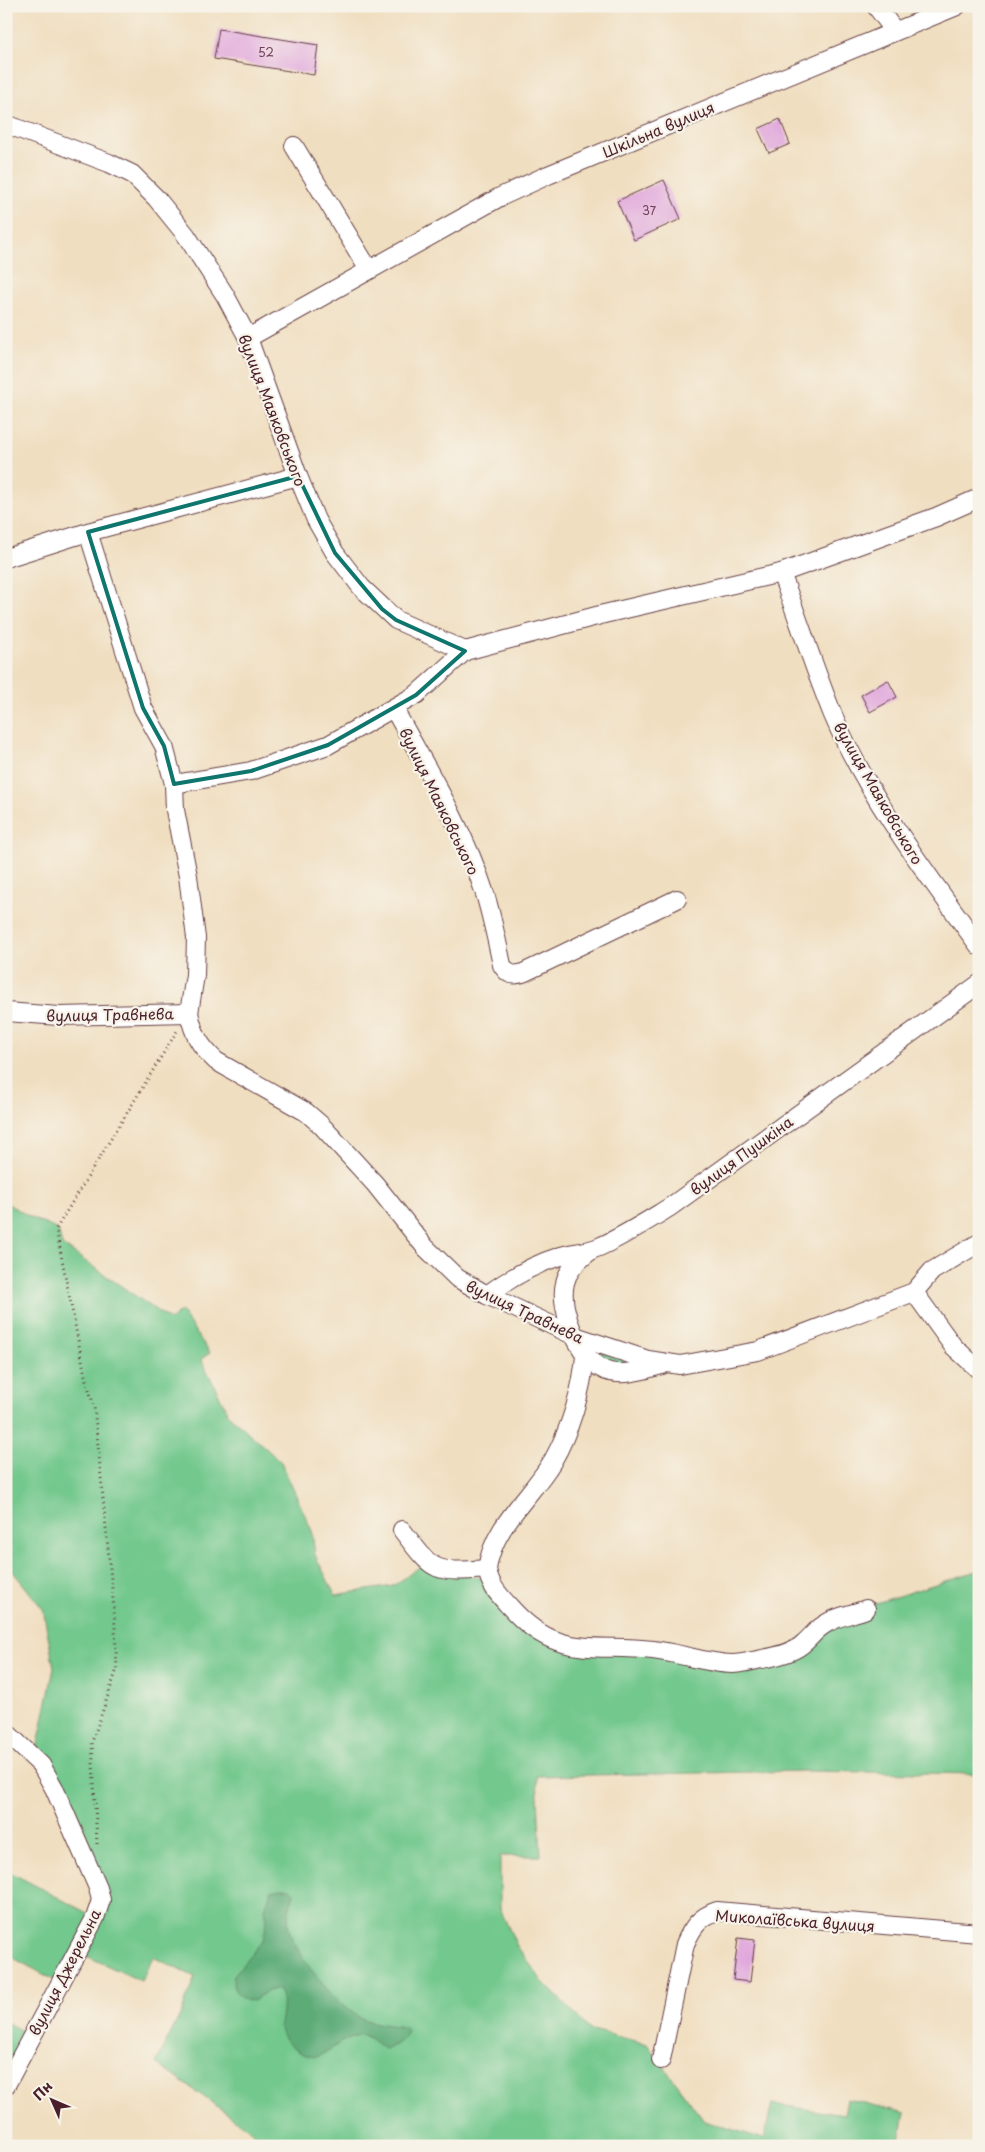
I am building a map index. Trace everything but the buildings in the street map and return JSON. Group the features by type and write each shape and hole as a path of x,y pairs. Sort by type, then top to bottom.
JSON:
{"street":[{"path":"876,6 894,30"},
{"name":"Шкільна вулиця","path":"248,338 500,197 548,174 894,30 957,6"},
{"name":"вулиця Маяковського","path":"6,124 109,163 132,174 157,199 186,235 225,294 248,338 298,476 316,520 335,553 348,572 382,609 396,620 465,651"},
{"path":"294,146 369,270"},
{"path":"6,558 88,532 298,476"},
{"name":"вулиця Маяковського","path":"174,784 251,771 289,760 328,745 416,695 465,651 604,614 781,573 936,517 979,498"},
{"path":"88,532 143,708 164,746 174,784 175,810 188,876 196,938 195,975 189,1013"},
{"name":"вулиця Маяковського","path":"781,573 834,716 850,748 895,827 979,946"},
{"name":"вулиця Маяковського","path":"394,709 426,767 476,869 485,894 502,965 506,972 514,975 523,972 678,899"},
{"name":"вулиця Пушкіна","path":"487,1295 540,1263 561,1256 591,1250 625,1234 670,1207 979,984"},
{"name":"вулиця Травнева","path":"6,1012 59,1016 189,1013 194,1034 216,1061 306,1112 321,1125 375,1184 425,1247 457,1278 487,1295 575,1336 648,1360 680,1365 758,1351 914,1292 932,1271 979,1243"},
{"path":"591,1250 570,1270 565,1282 563,1298 566,1315 586,1356 607,1372 620,1374 668,1364"},
{"path":"914,1292 953,1346 979,1370"},
{"path":"586,1356 582,1383 562,1442 552,1462 495,1539 489,1555 487,1569 494,1589 521,1620 542,1635 560,1644 573,1647 652,1650 680,1654 710,1662 734,1664 764,1659 790,1651 801,1646 818,1628 828,1622 866,1609"},
{"path":"402,1530 425,1560 441,1570 487,1569"},
{"name":"вулиця Джерельна","path":"6,1732 41,1765 54,1788 98,1888 100,1900 96,1918 6,2085"},
{"name":"Миколаївська вулиця","path":"661,2060 685,1944 691,1930 706,1914 717,1912 979,1933"}],"path":[{"path":"98,1852 92,1742 117,1669 114,1609 94,1406 86,1380 56,1229 189,1013"}],"highlighted area":[{"path":"298,476 335,553 382,609 396,620 465,651 416,695 394,709 328,745 251,771 174,784 164,746 143,708 88,532"}],"green space":[{"path":"6,1203 58,1230 62,1245 170,1320 181,1311 210,1353 201,1359 229,1415 281,1462 312,1531 315,1555 335,1595 393,1586 425,1563 470,1576 493,1580 544,1633 710,1660 788,1648 827,1619 979,1570 979,1774 808,1771 537,1776 541,1856 500,1856 500,1909 517,1946 542,1981 589,2029 647,2044 704,2121 764,2139 772,2104 844,2115 847,2099 905,2113 899,2146 273,2146 156,2063 182,2011 195,1977 153,1957 141,1981 80,1953 104,1900 36,1754 54,1668 43,1609 6,1563"},
{"path":"599,1351 643,1362 619,1370 595,1357"},
{"path":"6,1870 93,1916 56,1981 6,1954"},
{"path":"290,1888 294,1893 288,1917 290,1931 296,1945 316,1976 341,2003 363,2019 404,2027 407,2030 399,2042 386,2049 366,2036 359,2035 348,2039 319,2056 313,2057 294,2048 288,2043 281,2032 282,1998 278,1989 273,1989 255,1999 247,2001 237,1994 233,1983 234,1975 263,1940 267,1922 265,1908 272,1890"},
{"path":"6,2022 27,2034 6,2076"}]}
